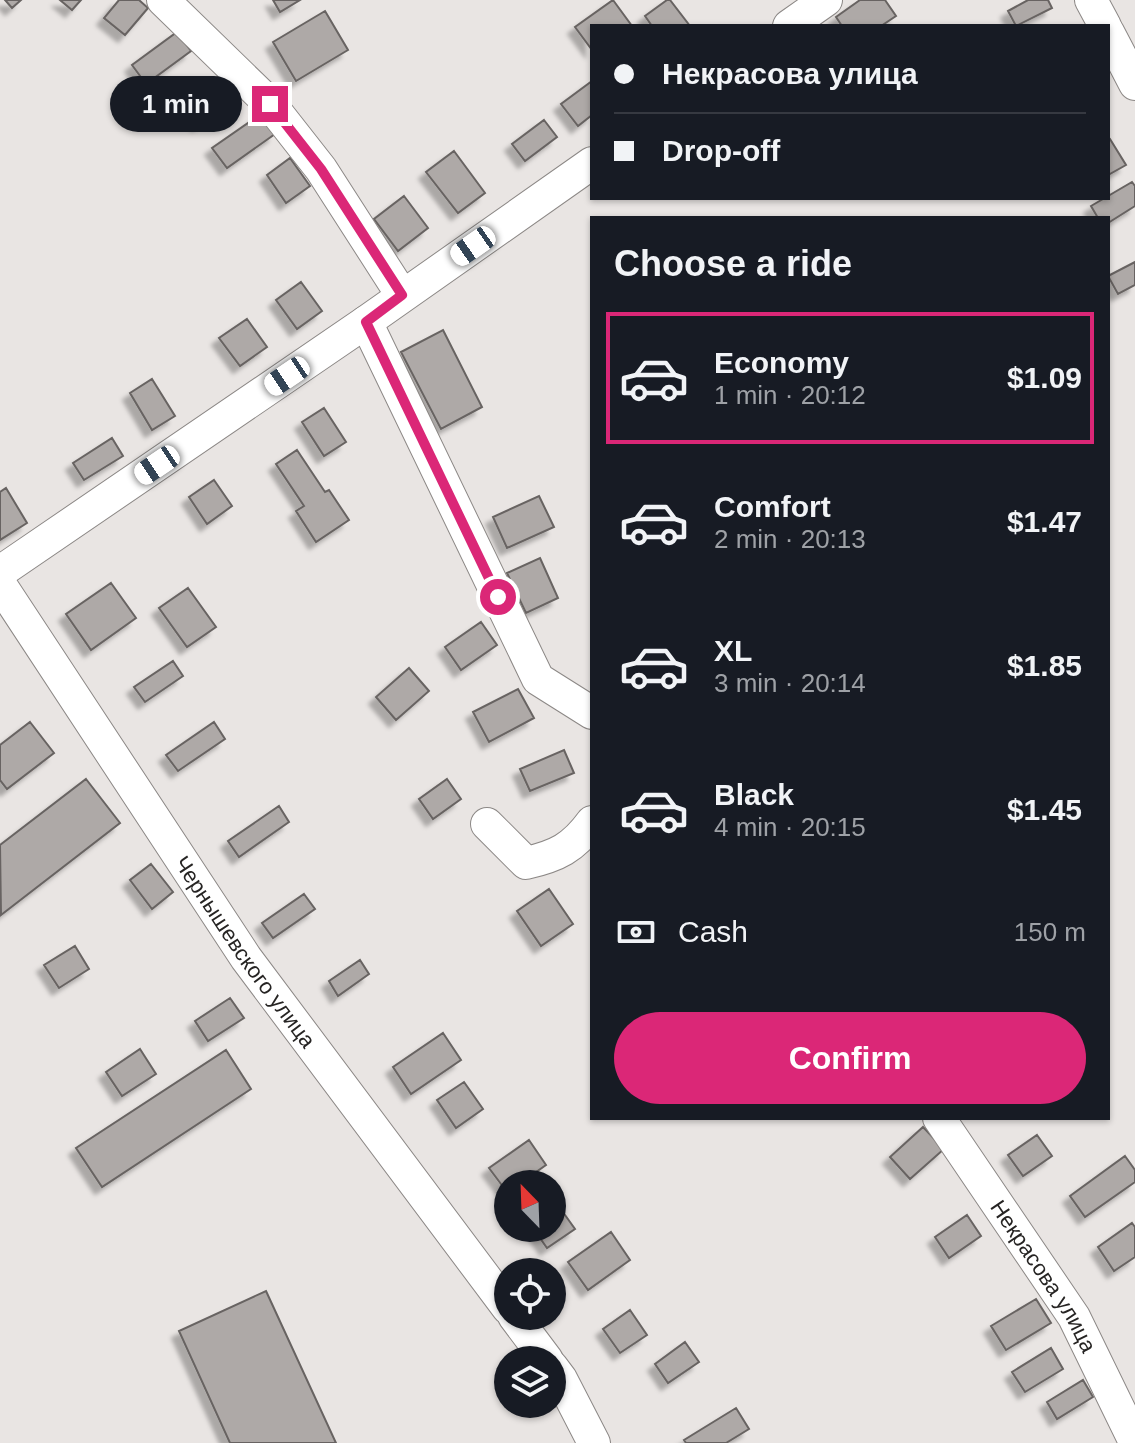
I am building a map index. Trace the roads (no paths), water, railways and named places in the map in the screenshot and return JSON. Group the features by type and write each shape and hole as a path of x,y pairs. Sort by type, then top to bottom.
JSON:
{"street":[{"path":"163,0 270,104 321,169 402,295"},
{"path":"792,24 826,0"},
{"path":"1091,0 1104,24"},
{"path":"1110,36 1135,84"},
{"path":"0,572 590,164"},
{"path":"366,322 538,679 590,712"},
{"name":"Чернышевского улица","path":"0,584 246,958 494,1289"},
{"path":"487,824 526,863 556,857 583,835 590,825"},
{"name":"Некрасова улица","path":"940,1120 1074,1317 1135,1442"},
{"path":"566,1389 594,1443"}]}
